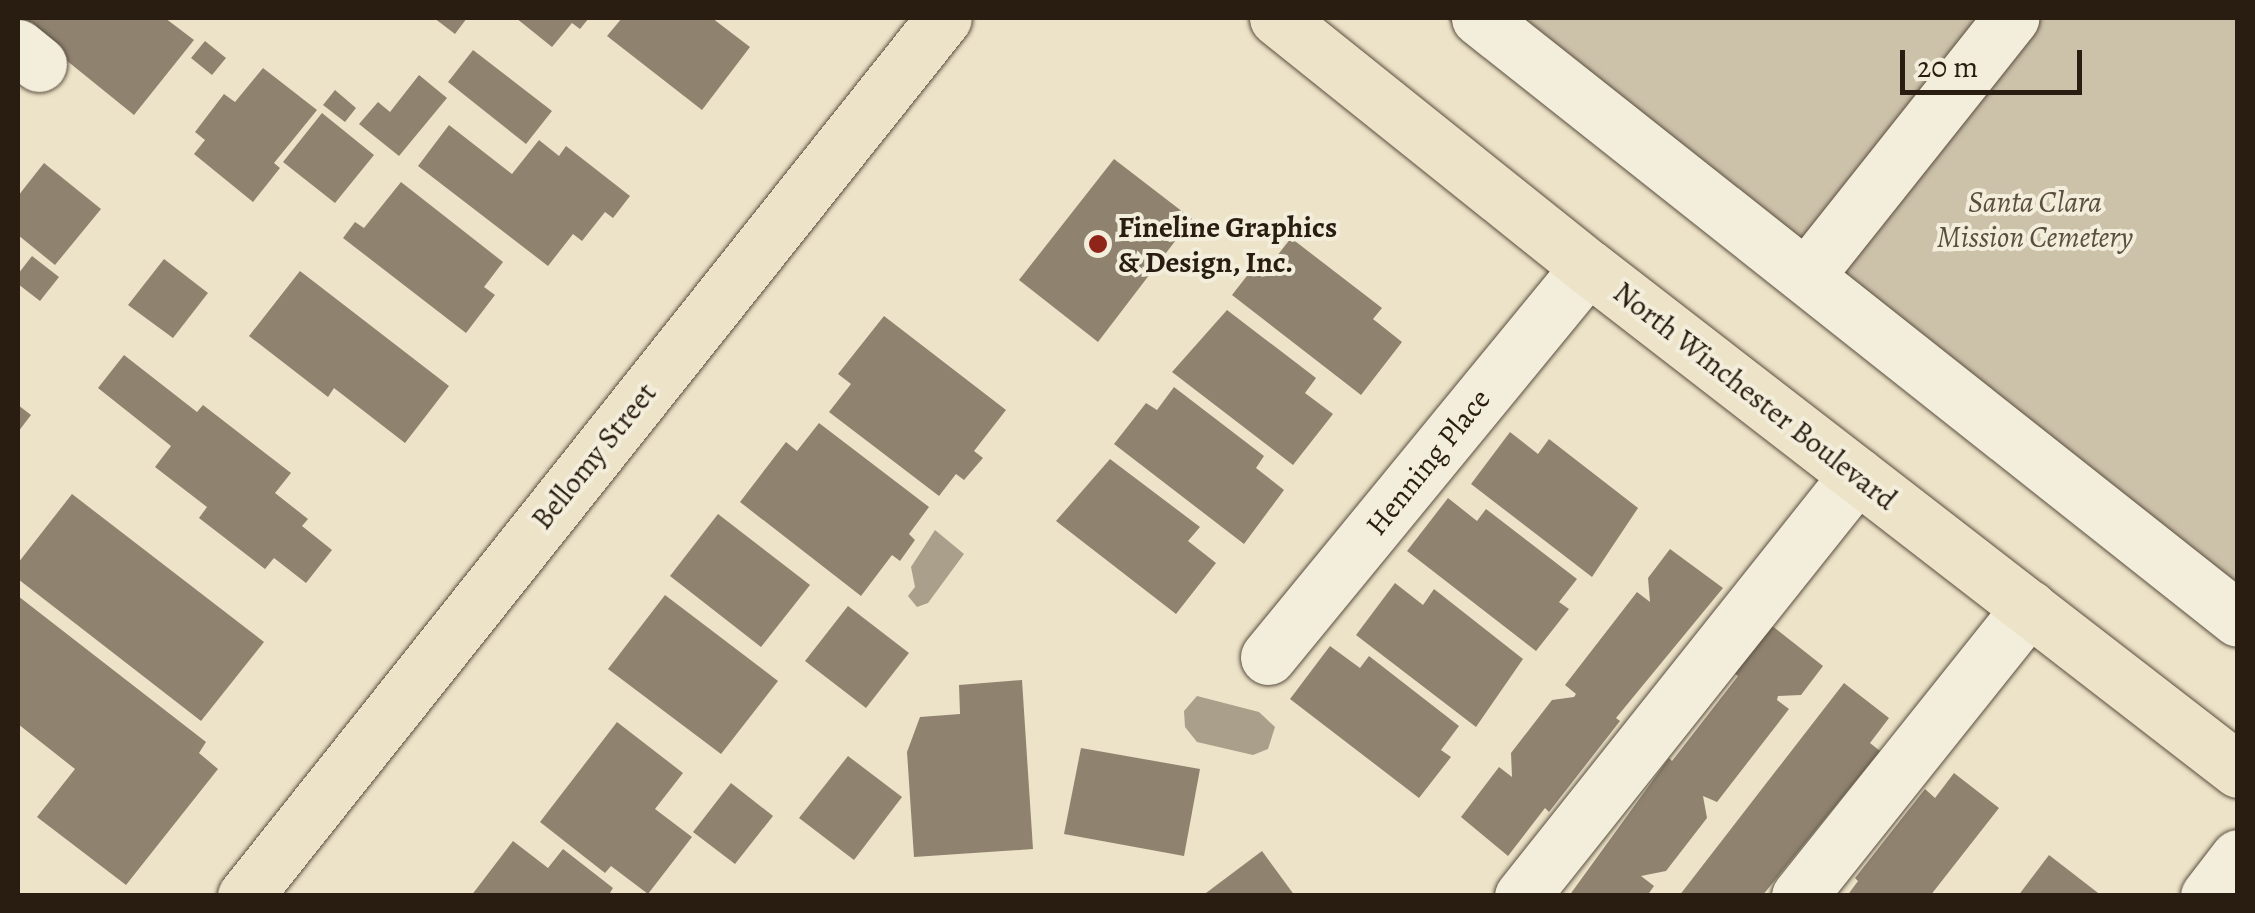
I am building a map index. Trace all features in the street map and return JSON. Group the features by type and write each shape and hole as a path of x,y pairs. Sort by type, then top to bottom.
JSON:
{"main road":[{"name":"Bellomy Street","path":"245,896 944,18"},
{"name":"North Winchester Boulevard","path":"1277,18 1588,267 2238,770"}],"street":[{"path":"1806,276 2011,18"},
{"path":"1514,28 1806,276 2238,619"},
{"name":"Henning Place","path":"1268,657 1588,267"},
{"path":"1522,896 1856,475"},
{"path":"1800,896 2029,608"},
{"path":"2208,896 2238,858"}],"green space":[{"name":"Santa Clara Mission Cemetery","path":"1445,18 2237,18 2237,634"}],"shaded area":[{"path":"935,530 964,554 928,603 917,607 908,596 915,587 911,567"},
{"path":"1197,696 1259,712 1275,727 1268,749 1253,755 1197,742 1185,727 1184,711"}],"building":[{"path":"23,18 165,18 194,40 134,115 19,22"},
{"path":"434,18 467,18 455,34"},
{"path":"516,18 589,18 580,29 572,23 552,47"},
{"path":"622,18 712,18 750,47 702,110 607,36"},
{"path":"205,41 226,58 212,75 191,58"},
{"path":"473,50 552,111 526,144 448,82"},
{"path":"263,68 317,110 274,163 280,168 253,202 194,154 205,140 195,132 224,94 235,102"},
{"path":"419,75 447,98 399,156 359,124 378,102 390,112"},
{"path":"335,90 356,108 345,122 323,105"},
{"path":"322,113 374,155 335,203 283,162"},
{"path":"449,125 512,174 539,140 559,156 566,146 630,196 613,218 605,212 582,241 573,234 548,266 418,166"},
{"path":"1114,159 1192,219 1098,342 1019,280"},
{"path":"44,163 101,209 55,265 18,235 18,196"},
{"path":"401,182 503,262 484,287 495,295 466,333 343,238 355,222 364,228"},
{"path":"1291,238 1382,308 1373,319 1402,342 1361,395 1232,295 1264,254 1273,261"},
{"path":"32,256 59,277 40,301 18,284 18,274"},
{"path":"164,259 208,293 173,338 128,305"},
{"path":"300,271 449,386 405,443 334,388 328,397 249,336"},
{"path":"1227,310 1316,378 1305,393 1333,414 1293,465 1172,372"},
{"path":"884,316 1006,410 974,451 983,458 964,480 956,474 939,496 829,412 851,384 838,374"},
{"path":"124,355 197,412 203,405 291,473 275,493 308,519 302,526 332,550 306,583 274,558 265,569 199,518 207,507 155,467 171,446 98,388"},
{"path":"1174,387 1264,456 1256,468 1284,490 1244,544 1114,444 1146,403 1157,410"},
{"path":"18,405 31,415 18,432"},
{"path":"819,423 929,507 909,534 915,540 900,561 892,555 861,596 740,502 786,442 797,451"},
{"path":"1510,432 1538,454 1549,439 1638,508 1592,577 1471,484"},
{"path":"1110,459 1200,527 1188,541 1216,563 1176,614 1056,521"},
{"path":"72,494 264,642 201,721 18,579 18,563"},
{"path":"1448,498 1477,521 1486,509 1577,579 1559,602 1569,609 1536,651 1407,551"},
{"path":"718,514 810,585 761,647 670,576"},
{"path":"1670,549 1723,588 1616,718 1620,721 1549,812 1545,808 1508,856 1461,817 1499,767 1512,777 1511,753 1552,700 1574,697 1576,694 1565,685 1637,592 1650,602 1648,578"},
{"path":"1395,583 1423,605 1434,589 1523,659 1476,727 1356,635"},
{"path":"665,595 778,681 721,754 608,669"},
{"path":"18,596 206,742 199,753 218,769 126,885 37,817 75,769 18,724"},
{"path":"848,606 909,653 866,708 805,661"},
{"path":"1771,625 1823,666 1801,695 1778,696 1777,700 1789,709 1717,802 1703,796 1707,818 1666,871 1641,876 1654,886 1647,896 1569,896 1669,758 1672,761 1738,676 1734,673"},
{"path":"1330,646 1360,668 1369,656 1459,726 1441,750 1451,757 1419,798 1290,699"},
{"path":"1022,680 1033,849 914,857 907,752 920,717 960,714 959,685"},
{"path":"1844,683 1889,718 1870,743 1880,751 1762,896 1679,896"},
{"path":"617,722 683,773 655,809 692,837 648,894 611,866 605,873 540,822"},
{"path":"1081,748 1200,769 1184,856 1064,834"},
{"path":"848,756 902,797 854,860 799,818"},
{"path":"1954,773 1999,808 1930,896 1847,896 1858,881 1855,878 1925,789 1935,798"},
{"path":"731,783 773,816 735,864 693,832"},
{"path":"513,841 548,868 563,849 613,888 608,896 471,896"},
{"path":"1262,851 1295,896 1202,896"},
{"path":"2049,855 2102,896 2018,896"}],"place":[{"name":"Fineline Graphics & Design, Inc.","path":"1098,244"}]}
